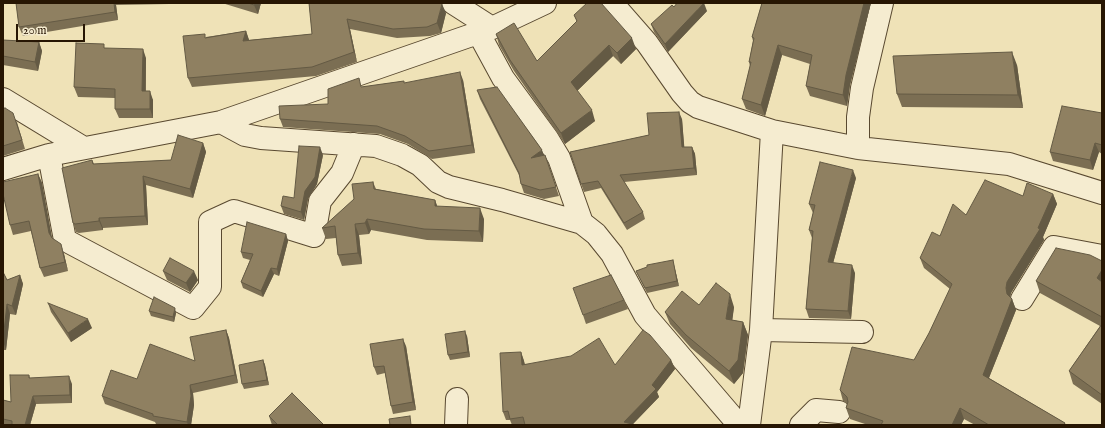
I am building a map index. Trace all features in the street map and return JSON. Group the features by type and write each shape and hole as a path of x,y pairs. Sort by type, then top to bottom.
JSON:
{"street":[{"path":"452,3 485,30 503,78 547,138 559,158 582,223"},
{"path":"3,169 49,154 221,122 485,30 545,3"},
{"path":"612,3 647,43 690,102 698,107 772,131 858,148 1009,164 1102,193"},
{"path":"858,148 858,117 862,88 882,3"},
{"path":"3,99 82,148"},
{"path":"221,122 245,135 261,138 376,146 402,155 420,166 438,182 449,187 502,200 582,223 596,234 612,254 645,315 739,425"},
{"path":"749,425 761,330 772,131"},
{"path":"49,154 65,240 193,308 210,288 210,222 234,211 314,236 320,201 342,173 354,144"},
{"path":"1022,299 1054,247 1102,256"},
{"path":"761,330 862,332"},
{"path":"456,399 456,425"},
{"path":"802,425 816,410 839,412"}],"building":[{"path":"16,3 114,3 115,12 19,27"},
{"path":"309,3 442,4 437,23 427,27 393,29 347,19 354,52 312,67 188,78 183,36 205,34 205,38 246,31 243,41 312,34"},
{"path":"587,3 601,3 632,38 617,53 609,45 571,82 592,110 561,133 510,60 496,34 514,23 537,61 577,21 574,15"},
{"path":"677,3 704,3 665,44 651,24 672,5 674,7"},
{"path":"762,3 864,3 846,75 843,95 806,86 812,55 778,45 761,105 742,99 751,62 749,62 754,38 752,37"},
{"path":"3,40 39,42 35,62 3,56"},
{"path":"76,43 104,44 104,48 143,49 142,91 150,91 150,109 115,109 115,89 74,87"},
{"path":"1012,52 1018,95 897,94 893,56"},
{"path":"460,72 472,145 429,151 405,136 377,126 280,119 279,106 328,104 328,89 359,78 361,87 404,81 404,83"},
{"path":"497,87 542,150 531,158 545,155 556,187 540,190 521,184 519,173 477,90"},
{"path":"1062,106 1102,113 1102,145 1095,143 1090,160 1050,152"},
{"path":"5,108 13,113 22,140 3,146 3,109"},
{"path":"679,112 682,147 692,147 694,168 620,175 643,212 624,223 598,181 581,184 570,152 649,135 647,113"},
{"path":"178,135 203,143 190,189 143,176 145,216 99,218 99,221 73,223 62,168 92,160 93,164 171,160"},
{"path":"299,146 320,147 315,177 305,191 301,212 281,206 283,196 294,198"},
{"path":"820,162 853,170 828,262 852,265 848,311 806,309 813,231 809,230 815,205 809,204"},
{"path":"38,174 49,233 52,238 61,244 65,262 40,268 29,221 10,225 3,194 3,182"},
{"path":"985,180 1023,196 1027,183 1053,194 1038,228 1040,229 1007,282 1007,294 1012,299 983,375 1065,423 1063,425 989,425 960,408 952,425 881,425 883,421 846,408 848,402 847,397 840,390 852,347 914,360 929,333 952,284 920,258 932,232 940,236 953,204 966,215"},
{"path":"373,182 374,189 435,200 435,206 480,208 479,231 424,229 367,219 365,223 355,224 358,253 338,255 335,226 322,228 354,199 352,184"},
{"path":"247,222 286,234 277,269 271,268 261,291 241,282 253,254 241,252"},
{"path":"1056,248 1090,255 1102,261 1102,270 1097,278 1102,282 1102,317 1036,281"},
{"path":"170,258 194,271 186,283 163,271"},
{"path":"673,260 677,281 645,288 636,271 647,267 647,265"},
{"path":"3,272 7,280 20,275 12,306 7,304 3,340"},
{"path":"611,275 624,300 583,315 573,288"},
{"path":"716,283 730,294 726,319 743,322 738,360 729,371 686,335 665,312 682,291 699,305"},
{"path":"154,297 175,308 173,317 149,311"},
{"path":"48,303 88,319 68,333"},
{"path":"1102,324 1102,395 1069,371"},
{"path":"226,330 235,375 190,385 191,396 187,422 153,416 153,414 102,396 111,370 137,379 150,344 195,361 190,337"},
{"path":"643,330 650,335 671,360 652,385 656,389 624,422 636,425 525,425 523,417 510,419 508,411 503,412 500,353 521,352 522,365 571,356 599,338 615,365"},
{"path":"465,331 468,352 448,355 445,334"},
{"path":"403,339 413,402 391,406 384,366 374,367 370,344"},
{"path":"263,360 267,380 242,384 239,365"},
{"path":"10,375 29,375 29,378 69,376 70,395 33,396 25,425 12,425 12,421 3,419 3,400 11,402"},
{"path":"292,393 324,425 278,425 269,416"},
{"path":"410,416 411,425 390,425 389,419"}]}
